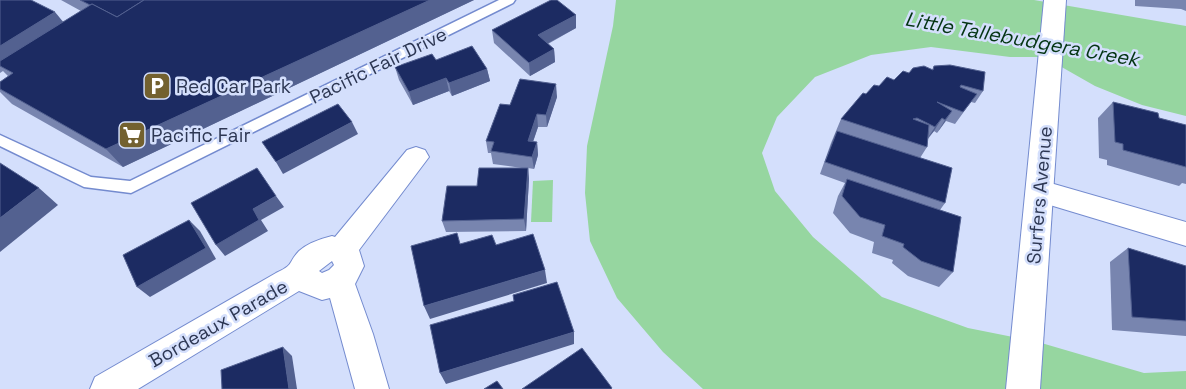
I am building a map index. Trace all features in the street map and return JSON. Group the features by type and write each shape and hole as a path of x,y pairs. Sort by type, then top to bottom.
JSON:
{"street":[{"name":"Surfers Avenue","path":"1023,389 1055,0"},
{"path":"342,250 416,157"},
{"path":"1040,191 1186,234"},
{"path":"332,248 342,250 348,256 350,264 346,273 339,281 328,286 318,286 309,282 305,274 306,265 312,256 322,250 332,248"},
{"name":"Bordeaux Parade","path":"107,389 287,282 305,274"},
{"path":"339,281 357,334 372,389"}],"lane":[{"name":"Pacific Fair Drive","path":"0,140 89,183 131,187 509,0"}],"water":[{"name":"Little Tallebudgera Creek","path":"616,0 1034,0 1186,26 1186,116 1142,105 1095,86 1044,57 1010,57 931,47 871,55 815,77 777,117 762,153 775,191 813,237 882,297 968,328 1038,342 1144,373 1186,371 1186,389 703,389 663,352 617,298 590,241 585,193 587,146 613,26"},
{"path":"553,180 552,222 531,222 533,181"}],"building":[{"path":"0,0 31,0 55,12 0,46"},
{"path":"80,0 144,0 117,17"},
{"name":"Red Car Park","path":"144,0 430,0 106,149 0,89 0,82 13,73 0,66 0,61 92,4 117,17"},
{"path":"551,0 557,0 576,15 538,35 554,49 529,63 492,30"},
{"path":"472,46 487,69 449,83 446,78 409,92 395,67 432,54 436,60"},
{"path":"950,65 985,72 983,91 961,85 960,87 977,94 963,112 937,102 952,111 945,120 942,118 935,127 917,118 913,119 929,125 927,147 841,119 863,93 866,94 874,85 879,86 887,77 894,80 903,71 909,73 913,68 924,66 933,70 934,66"},
{"path":"520,79 556,84 546,115 537,114 528,141 537,142 532,157 491,151 494,142 486,141 500,104 510,105"},
{"path":"1113,102 1158,113 1159,118 1186,125 1186,167 1123,150 1123,144 1115,142"},
{"path":"338,104 352,122 276,162 262,142"},
{"path":"837,131 952,168 945,203 825,162"},
{"path":"0,163 39,188 0,218"},
{"path":"257,168 276,196 253,209 259,220 216,245 191,203"},
{"path":"479,168 528,168 524,219 442,221 447,186 477,186"},
{"path":"847,179 961,217 953,272 921,261 903,247 904,244 882,236 885,225 860,217 842,196"},
{"path":"189,220 206,248 137,287 123,255"},
{"path":"457,233 460,244 492,235 496,245 533,234 545,270 424,306 411,246"},
{"path":"1128,248 1186,266 1186,321 1132,317"},
{"path":"557,282 574,332 440,373 430,325 514,301 513,295"},
{"path":"283,347 289,389 222,389 221,370"},
{"path":"582,348 611,389 522,389"},
{"path":"497,381 503,389 484,389"}],"place":[{"name":"Red Car Park","path":"157,86"},
{"name":"Pacific Fair","path":"132,135"}]}
